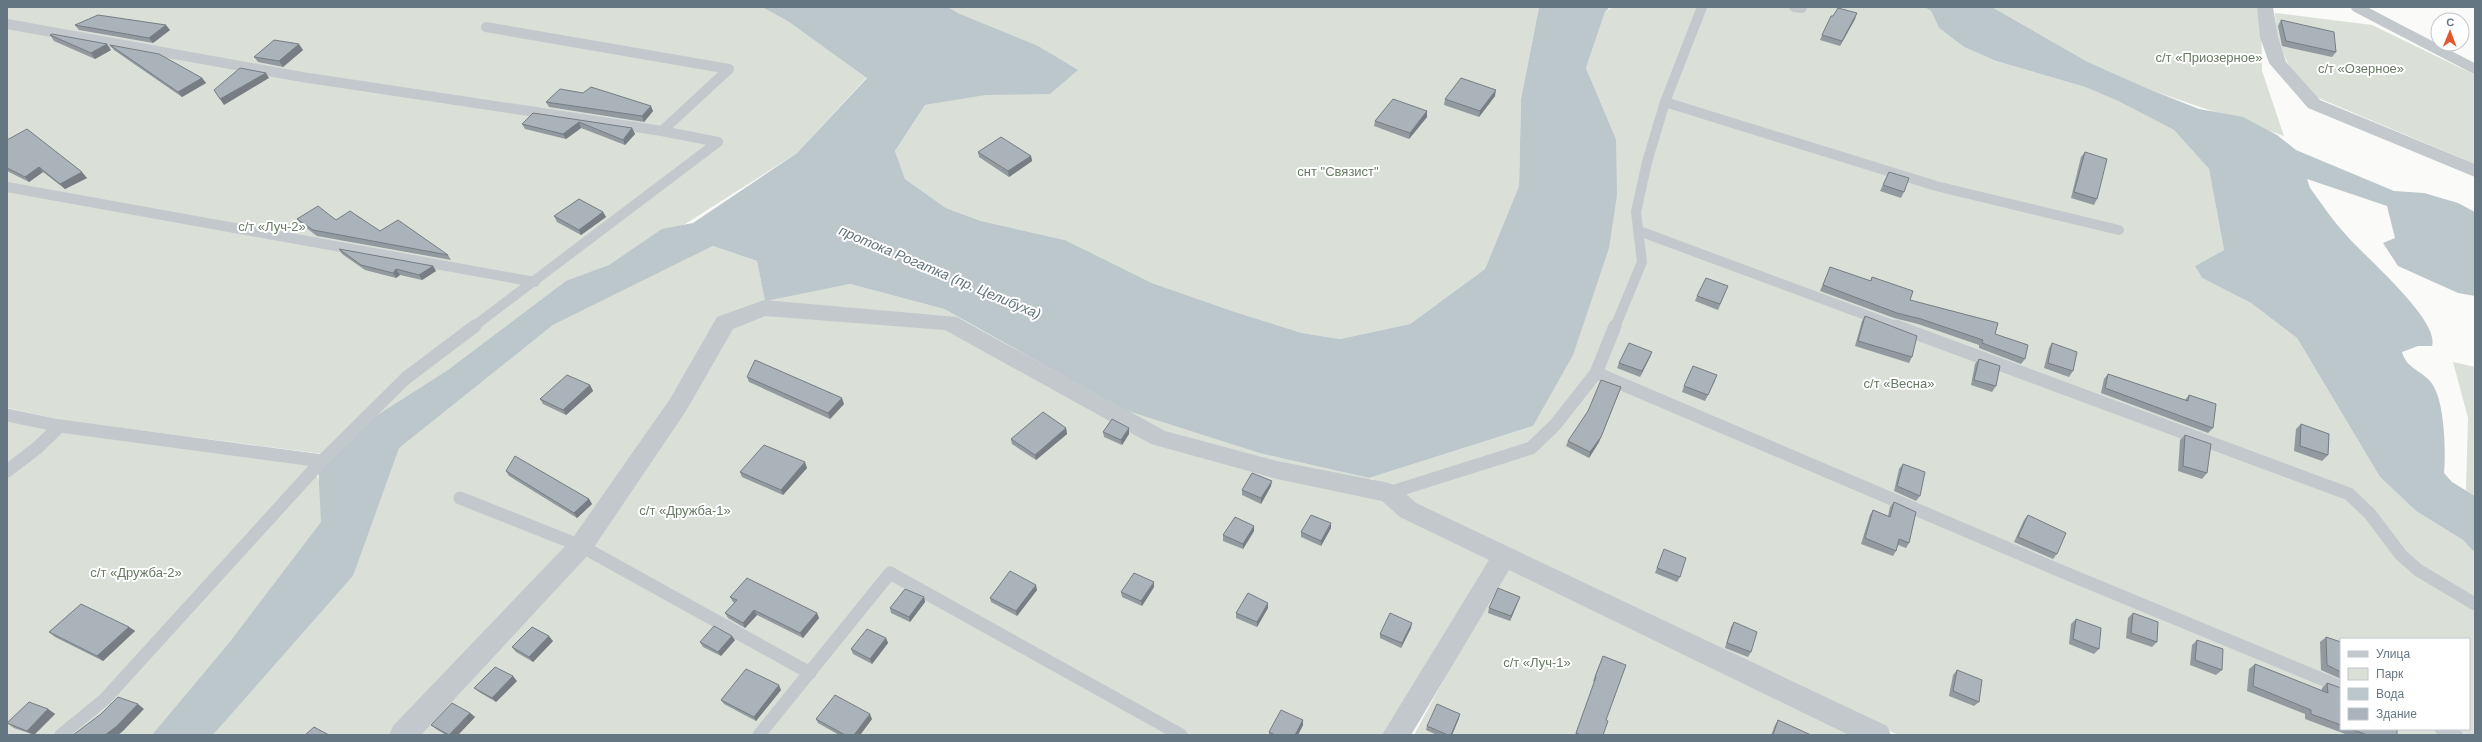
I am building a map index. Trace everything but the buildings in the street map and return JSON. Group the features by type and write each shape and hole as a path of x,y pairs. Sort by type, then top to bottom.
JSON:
{"street":[{"path":"2265,7 2269,38 2278,63 2314,104 2475,171"},
{"path":"404,735 582,546 678,405 725,323 764,308 949,323 1159,438 1277,470 1389,493 1408,510 1877,735"},
{"path":"1396,735 1504,557"}],"lane":[{"path":"1389,493 1531,448 1555,425 1596,373 1642,262 1640,231 1636,212 1664,102 1702,7"},
{"path":"2356,7 2475,69"},
{"path":"7,24 302,77 662,131 718,142 535,282 406,378 322,461 105,698 61,735"},
{"path":"486,27 729,69 662,131"},
{"path":"1664,102 1827,151 1874,168 2119,230"},
{"path":"7,188 535,282"},
{"path":"1640,231 2349,494 2370,514 2400,555 2418,570 2475,604"},
{"path":"1596,373 2063,572 2340,687"},
{"path":"7,415 60,426 322,461"},
{"path":"7,471 37,448 60,426"},
{"path":"460,498 582,546 810,673"},
{"path":"759,735 890,573 1181,735"},
{"path":"2444,730 2456,735"}],"green space":[{"name":"с/т «Луч-2»","path":"7,7 762,7 789,22 867,77 797,153 323,454 67,421 7,408"},
{"name":"снт \"Связист\"","path":"948,7 1539,7 1521,99 1519,186 1485,269 1410,324 1340,339 1302,333 1235,312 1152,283 1065,240 981,221 946,208 905,179 895,151 925,105 985,94 1050,94 960,14"},
{"path":"1613,7 1924,7 1931,11 1939,28 1964,47 1996,61 2085,87 2118,101 2174,130 2209,169 2224,250 2195,266 2202,278 2251,303 2297,338 2380,477 2416,511 2463,540 2475,553 2475,735 1898,735 1429,512 1370,478 1396,513 1491,560 1392,735 213,735 353,576 393,451 553,325 713,246 757,261 765,300 850,284 944,309 1051,371 1263,454 1369,478 1533,426 1616,139 1586,68 1605,12"},
{"name":"с/т «Приозерное»","path":"1992,7 2261,7 2262,71 2284,136 2151,90 2088,62"},
{"name":"с/т «Озерное»","path":"2275,13 2372,25 2475,75 2475,164 2316,97 2293,75 2277,40"},
{"path":"2453,362 2475,367 2475,496 2466,490 2468,418"},
{"name":"с/т «Дружба-2»","path":"7,418 313,466 335,520 161,735 7,735"},
{"name":"с/т «Луч-1»","path":"1505,566 1857,735 1414,735"}],"water":[{"name":"протока Рогатка (пр. Целибуха)","path":"762,7 948,7 960,14 1038,46 1078,70 1050,94 985,95 925,105 895,151 905,179 946,208 981,221 1065,240 1152,283 1235,312 1302,333 1340,339 1410,324 1485,269 1519,186 1521,99 1539,7 1610,7 1605,12 1586,68 1616,139 1617,195 1609,248 1573,355 1533,426 1369,478 1263,454 1125,410 944,309 850,284 765,301 757,261 713,246 553,325 399,448 353,576 213,735 152,735 229,643 321,522 318,465 351,432 448,370 566,281 609,265 662,229 693,223 797,153 867,78 789,22"},
{"path":"1924,7 1992,7 2088,62 2151,90 2199,109 2243,117 2277,135 2296,150 2394,191 2424,193 2458,203 2475,212 2475,296 2458,293 2398,266 2383,243 2395,238 2387,206 2307,179 2310,188 2337,224 2356,246 2399,289 2425,321 2431,335 2432,346 2418,346 2402,352 2409,365 2429,380 2434,387 2438,398 2443,424 2445,452 2444,473 2452,482 2475,496 2475,553 2463,540 2416,511 2380,477 2297,338 2251,303 2202,278 2195,266 2224,250 2209,169 2174,130 2118,101 2085,87 1996,61 1964,47 1939,28 1931,11"}],"park label":[{"name":"с/т «Весна»","path":"1899,383"},
{"name":"с/т «Дружба-1»","path":"685,510"}]}
